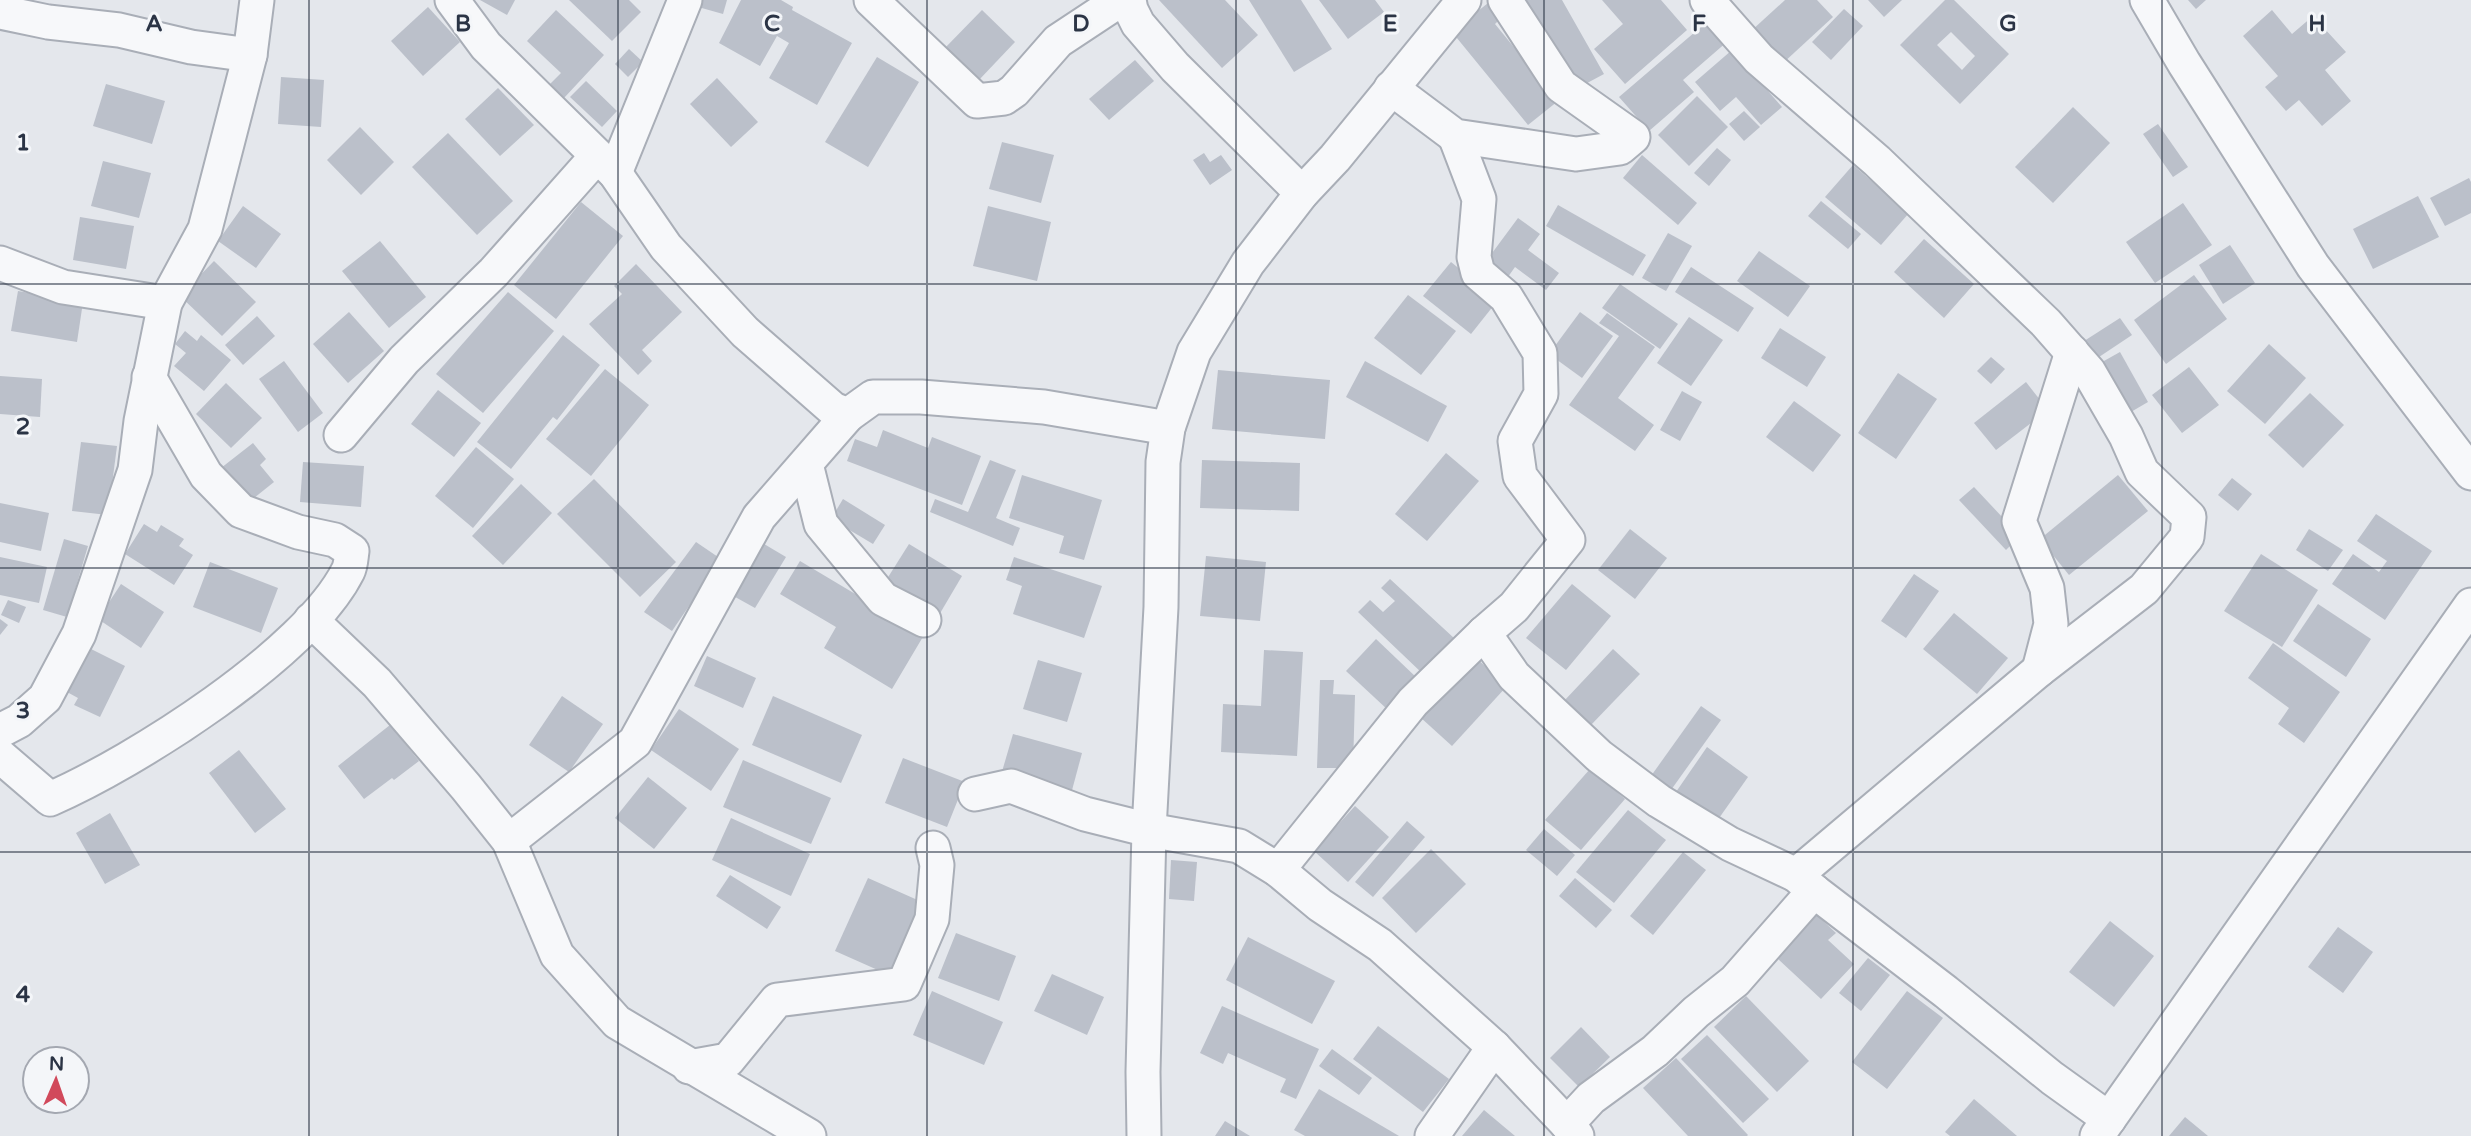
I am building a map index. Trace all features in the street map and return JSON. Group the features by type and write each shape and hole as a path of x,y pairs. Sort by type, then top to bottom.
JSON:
{"street":[{"path":"0,731 19,721 45,698 79,634 135,470 149,377 164,303 205,229 250,55 257,0"},
{"path":"452,0 486,46 606,165 666,247 745,332 833,409 848,415"},
{"path":"341,435 404,360 606,165 685,0"},
{"path":"871,0 977,102 1004,98 1014,91 1058,41 1120,0"},
{"path":"1129,0 1138,24 1175,66 1302,193"},
{"path":"1144,1136 1149,830 1161,607 1163,462 1168,428 1194,352 1248,262 1302,193 1335,158 1464,0"},
{"path":"1391,88 1455,136 1576,155 1620,148 1633,137 1561,86 1504,0"},
{"path":"975,794 1011,786 1085,814 1149,830 1239,846 1278,870 1320,905 1380,945 1494,1047 1572,1130 1591,1098 1655,1051 1696,1012 1735,981 1805,883 2039,670 2144,589 2187,537 2189,517 2142,472 2126,436 2089,372 2046,323 1877,161 1759,60 1707,0"},
{"path":"2147,0 2313,266 2471,473"},
{"path":"0,12 48,23 119,30 191,47 250,55"},
{"path":"1278,870 1413,702 1484,632 1514,607 1568,540 1520,476 1515,441 1541,394 1540,353 1506,297 1478,273 1474,257 1479,199 1455,136"},
{"path":"0,264 63,287 164,303"},
{"path":"2039,670 2051,624 2047,588 2019,521 2072,352"},
{"path":"0,756 50,799 78,787 148,746 230,690 285,646 326,605 350,569 352,551 335,540 298,532 241,511 206,475 149,377"},
{"path":"509,841 635,742 759,517 848,415 873,397 921,397 1044,407 1168,428"},
{"path":"806,464 821,524 883,598 924,620"},
{"path":"1484,632 1514,676 1599,756 1658,801 1730,844 1805,883 2052,1078 2103,1127 2471,605"},
{"path":"311,620 377,683 509,841 557,956 617,1022 809,1136"},
{"path":"689,1067 728,1060 777,1000 904,984 932,919 937,866 933,848"},
{"path":"1432,1136 1494,1047"}],"building":[{"path":"480,0 515,0 507,15"},
{"path":"569,0 629,0 641,12 612,41"},
{"path":"693,0 727,0 723,14 691,5"},
{"path":"741,0 781,0 793,7 792,10 852,43 817,105 769,78 789,43 777,36 760,66 719,43"},
{"path":"1159,0 1225,0 1258,35 1222,68"},
{"path":"1249,0 1301,0 1332,49 1294,72"},
{"path":"1319,0 1375,0 1384,12 1348,39"},
{"path":"1521,0 1562,0 1604,74 1576,89 1531,9 1528,11"},
{"path":"1602,0 1661,0 1687,30 1625,84 1594,49 1623,24"},
{"path":"1785,0 1817,0 1833,17 1782,64 1751,31"},
{"path":"1868,0 1902,0 1884,17"},
{"path":"1945,0 1954,0 2009,54 1960,104 1900,45","holes":["1951,32 1975,56 1962,70 1937,45"]},
{"path":"2188,0 2206,0 2196,9"},
{"path":"1488,3 1501,18 1495,24 1558,101 1528,125 1452,32"},
{"path":"428,7 460,42 423,76 391,41"},
{"path":"1844,9 1863,26 1831,60 1812,42"},
{"path":"556,10 604,55 564,98 549,85 561,73 527,41"},
{"path":"982,10 1015,42 978,81 944,49"},
{"path":"2272,10 2292,34 2313,16 2346,52 2325,70 2351,101 2322,126 2299,100 2286,111 2265,87 2278,76 2243,36"},
{"path":"1709,20 1728,41 1683,80 1694,92 1649,131 1619,97"},
{"path":"629,49 643,62 628,77 615,64"},
{"path":"1732,50 1782,107 1761,125 1736,97 1720,111 1695,82"},
{"path":"877,57 919,82 868,167 825,142"},
{"path":"1135,60 1154,81 1109,120 1089,99"},
{"path":"281,77 324,80 321,127 278,124"},
{"path":"717,78 758,122 731,147 690,104"},
{"path":"586,81 617,111 602,127 570,97"},
{"path":"106,84 165,101 152,144 93,126"},
{"path":"498,88 534,125 500,156 465,119"},
{"path":"1697,96 1728,127 1689,166 1658,135"},
{"path":"2073,107 2110,143 2053,203 2015,167"},
{"path":"1744,111 1760,127 1744,141 1729,124"},
{"path":"2158,124 2188,167 2173,177 2143,134"},
{"path":"360,127 394,162 361,195 327,160"},
{"path":"448,133 513,201 477,235 412,167"},
{"path":"1002,142 1054,155 1041,203 989,189"},
{"path":"1717,148 1731,160 1709,186 1694,173"},
{"path":"1204,153 1210,162 1221,155 1232,170 1210,185 1193,160"},
{"path":"1642,155 1697,203 1678,225 1623,178"},
{"path":"103,161 151,173 139,218 91,206"},
{"path":"1853,165 1909,213 1881,245 1825,197"},
{"path":"2469,178 2471,213 2445,226 2430,198"},
{"path":"2418,196 2439,237 2373,269 2353,229"},
{"path":"1821,201 1861,234 1848,249 1808,216"},
{"path":"581,202 623,236 556,319 514,285"},
{"path":"2183,203 2212,245 2155,283 2126,242"},
{"path":"1558,205 1646,255 1633,276 1546,226"},
{"path":"243,206 281,234 256,268 218,241"},
{"path":"988,206 1051,222 1037,281 973,266"},
{"path":"80,217 134,226 126,269 73,260"},
{"path":"1518,218 1540,234 1528,250 1559,273 1546,290 1515,267 1503,284 1481,268"},
{"path":"1668,233 1692,246 1666,291 1642,278"},
{"path":"1924,239 1974,284 1944,318 1894,272"},
{"path":"380,241 426,297 389,328 342,271"},
{"path":"2230,245 2255,283 2223,304 2199,265"},
{"path":"1759,251 1810,286 1788,317 1737,281"},
{"path":"214,261 256,302 222,336 180,296"},
{"path":"1451,262 1498,300 1471,334 1423,296"},
{"path":"636,264 682,312 642,350 652,361 638,375 589,324 622,294 614,286"},
{"path":"1691,267 1754,308 1738,332 1675,292"},
{"path":"2194,275 2227,319 2166,364 2134,320"},
{"path":"1620,284 1678,324 1660,349 1602,308"},
{"path":"18,291 83,302 77,342 11,331"},
{"path":"508,292 554,331 483,413 436,374"},
{"path":"1408,295 1456,331 1421,375 1374,338"},
{"path":"349,312 384,351 348,383 313,344"},
{"path":"1580,312 1613,336 1582,378 1549,354"},
{"path":"1607,313 1655,347 1618,398 1654,425 1635,451 1569,405 1619,336 1599,323"},
{"path":"257,316 275,336 243,365 225,345"},
{"path":"1689,317 1723,340 1691,386 1657,363"},
{"path":"2120,318 2132,335 2093,361 2081,343"},
{"path":"1780,328 1826,357 1807,387 1761,358"},
{"path":"185,331 197,341 201,335 231,360 204,391 174,366 186,353 175,344"},
{"path":"563,335 600,365 557,420 553,417 511,469 477,442"},
{"path":"2269,344 2306,378 2265,424 2227,391"},
{"path":"2120,352 2148,402 2124,416 2095,366"},
{"path":"1991,357 2005,369 1991,384 1977,371"},
{"path":"284,361 323,413 298,432 259,379"},
{"path":"1365,361 1447,406 1428,442 1346,397"},
{"path":"2189,367 2219,405 2182,433 2152,395"},
{"path":"605,369 649,405 591,476 546,439"},
{"path":"1218,370 1330,380 1325,439 1212,429"},
{"path":"1898,373 1937,399 1896,459 1858,433"},
{"path":"0,376 42,379 40,417 0,414"},
{"path":"2026,382 2048,410 1996,450 1974,423"},
{"path":"226,383 262,418 231,448 196,414"},
{"path":"438,390 481,423 454,457 411,424"},
{"path":"1682,391 1702,402 1680,441 1660,430"},
{"path":"2310,393 2344,425 2303,468 2268,435"},
{"path":"1794,401 1841,435 1813,472 1766,437"},
{"path":"883,430 928,448 932,437 981,456 962,505 847,461 855,439 877,447"},
{"path":"81,442 117,446 108,515 72,511"},
{"path":"253,443 266,459 260,465 274,482 249,502 221,468"},
{"path":"476,447 514,479 473,528 435,496"},
{"path":"1446,453 1479,481 1427,541 1395,514"},
{"path":"990,460 1016,470 996,518 1020,528 1013,546 930,512 935,499 968,512"},
{"path":"1202,460 1300,463 1299,511 1200,508"},
{"path":"303,462 364,466 361,507 300,502"},
{"path":"1022,475 1102,500 1084,560 1059,553 1064,536 1009,518"},
{"path":"2118,475 2148,511 2069,575 2040,539"},
{"path":"2232,478 2252,494 2238,511 2218,495"},
{"path":"594,479 676,562 640,597 557,514"},
{"path":"521,484 552,513 503,565 472,536"},
{"path":"1974,487 2020,536 2006,550 1959,500"},
{"path":"843,499 885,525 873,544 831,519"},
{"path":"0,503 49,513 41,551 0,542"},
{"path":"2376,514 2432,551 2385,620 2332,584 2353,554 2379,572 2387,561 2357,541"},
{"path":"144,524 157,532 161,525 184,539 179,546 193,555 174,585 125,554"},
{"path":"1630,529 1667,558 1635,599 1598,570"},
{"path":"2309,529 2343,550 2328,571 2296,550"},
{"path":"64,539 88,546 67,617 43,610"},
{"path":"759,541 786,557 755,608 728,593"},
{"path":"696,542 721,559 672,631 644,612"},
{"path":"909,544 962,576 939,615 885,582"},
{"path":"2261,554 2318,590 2282,647 2224,611"},
{"path":"1206,556 1266,562 1260,621 1200,616"},
{"path":"0,557 47,567 39,603 0,595"},
{"path":"1014,557 1102,586 1084,638 1013,614 1022,586 1006,580"},
{"path":"800,561 924,635 892,689 824,648 836,627 780,594"},
{"path":"210,562 278,588 261,633 193,607"},
{"path":"1914,574 1939,591 1906,638 1881,621"},
{"path":"1390,579 1455,639 1423,674 1358,612 1370,600 1383,612 1395,601 1381,588"},
{"path":"121,584 164,612 141,648 98,619"},
{"path":"1572,584 1611,616 1566,670 1526,638"},
{"path":"8,600 26,607 19,623 1,615"},
{"path":"2318,604 2371,639 2346,677 2293,641"},
{"path":"1954,613 2008,658 1977,694 1923,649"},
{"path":"0,619 8,625 0,635"},
{"path":"1376,639 1418,679 1388,710 1346,671"},
{"path":"2273,643 2340,692 2304,743 2278,724 2289,708 2248,678"},
{"path":"83,645 125,666 100,717 74,705 78,698 67,692"},
{"path":"1613,649 1640,674 1590,726 1564,701"},
{"path":"1264,650 1303,652 1297,756 1221,752 1223,704 1261,706"},
{"path":"707,656 756,678 743,708 694,686"},
{"path":"1475,657 1507,686 1452,746 1420,717"},
{"path":"1038,660 1082,673 1067,722 1023,709"},
{"path":"1320,680 1334,680 1333,694 1355,695 1353,768 1317,768"},
{"path":"562,696 603,724 569,772 529,745"},
{"path":"773,696 862,735 841,783 752,745"},
{"path":"1701,706 1721,720 1671,790 1651,776"},
{"path":"679,709 739,749 711,791 651,750"},
{"path":"390,725 419,761 364,799 338,766"},
{"path":"1013,734 1082,753 1071,794 1001,775"},
{"path":"1707,747 1748,777 1717,821 1676,792"},
{"path":"239,750 286,809 255,833 209,773"},
{"path":"903,758 965,782 947,827 885,803"},
{"path":"743,760 831,798 811,844 723,807"},
{"path":"1590,769 1625,799 1581,850 1545,820"},
{"path":"648,777 687,808 654,849 615,818"},
{"path":"1355,806 1389,837 1348,882 1314,851"},
{"path":"1628,810 1666,840 1614,903 1576,872"},
{"path":"110,813 140,865 105,884 76,833"},
{"path":"731,818 810,854 791,896 712,860"},
{"path":"1407,821 1425,837 1373,897 1355,882"},
{"path":"1544,829 1575,855 1557,876 1526,850"},
{"path":"1431,849 1466,884 1416,933 1382,898"},
{"path":"1683,852 1706,870 1653,935 1630,916"},
{"path":"1171,860 1197,862 1194,901 1169,899"},
{"path":"730,875 781,907 767,929 716,896"},
{"path":"868,878 922,902 889,975 835,951"},
{"path":"1575,878 1612,910 1596,928 1559,896"},
{"path":"1817,915 1836,933 1828,940 1854,964 1821,999 1777,958"},
{"path":"2110,921 2154,956 2114,1007 2069,972"},
{"path":"2338,927 2373,952 2343,993 2308,967"},
{"path":"956,933 1016,956 999,1001 938,978"},
{"path":"1248,937 1335,981 1312,1024 1226,980"},
{"path":"1868,958 1890,975 1861,1011 1839,993"},
{"path":"1052,974 1104,997 1087,1035 1034,1011"},
{"path":"932,991 1003,1022 984,1065 913,1035"},
{"path":"1907,991 1943,1018 1887,1089 1852,1062"},
{"path":"1746,996 1809,1061 1777,1092 1714,1027"},
{"path":"1222,1006 1319,1049 1296,1099 1280,1092 1286,1079 1228,1053 1223,1064 1200,1053"},
{"path":"1378,1026 1449,1079 1423,1112 1353,1059"},
{"path":"1581,1027 1610,1057 1579,1087 1550,1058"},
{"path":"1707,1035 1769,1099 1743,1123 1681,1059"},
{"path":"1332,1049 1372,1078 1359,1095 1319,1066"},
{"path":"1676,1058 1747,1136 1688,1136 1643,1088"},
{"path":"1319,1089 1399,1136 1305,1136 1294,1130"},
{"path":"1974,1099 2017,1136 1950,1136 1945,1132"},
{"path":"1484,1110 1515,1136 1462,1136"},
{"path":"2185,1117 2208,1136 2169,1136"},
{"path":"1225,1121 1250,1136 1215,1136"}]}
